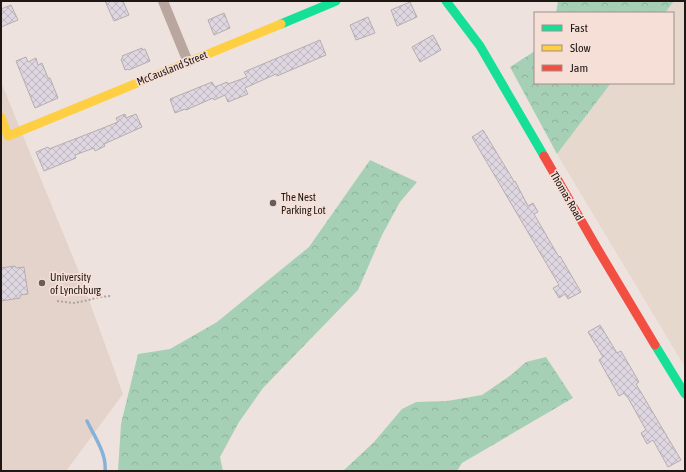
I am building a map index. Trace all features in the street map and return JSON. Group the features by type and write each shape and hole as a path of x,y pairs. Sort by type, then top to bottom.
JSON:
{"street":[{"path":"162,1 188,62"},
{"name":"McCausland Street","path":"1,117 8,136 336,1"},
{"name":"Thomas Road","path":"446,1 480,46 593,241 685,394"}],"path":[{"path":"57,301 74,303 99,297 111,296"}],"shaded area":[{"path":"674,1 685,1 685,367 557,154 610,84 674,84 674,12 666,12"},
{"name":"University of Lynchburg","path":"1,82 77,267 123,394 66,471 1,471"}],"green space":[{"path":"558,1 674,1 666,12 556,12"},
{"path":"534,52 534,84 610,84 557,154 510,67"},
{"path":"370,160 417,182 400,202 382,235 358,290 263,388 239,422 220,457 223,471 118,471 121,424 138,354 170,349 217,322 309,247"},
{"path":"546,357 573,398 462,463 457,471 343,471 374,442 402,409 416,402 447,401 482,395 511,375 526,362"}],"building":[{"path":"105,1 123,1 129,15 114,21"},
{"path":"410,2 417,17 397,26 391,10"},
{"path":"11,5 18,20 1,27 1,9"},
{"path":"224,13 230,28 214,35 208,20"},
{"path":"368,17 375,33 356,40 350,25"},
{"path":"433,35 441,50 420,62 412,47"},
{"path":"320,40 326,55 277,76 276,74 245,88 248,94 228,102 225,95 214,100 213,98 186,110 185,109 175,113 170,99 212,82 215,87 247,77 244,72"},
{"path":"142,48 142,50 145,49 150,61 129,70 125,70 121,59 123,58 122,56"},
{"path":"26,57 28,62 36,58 38,65 42,63 58,98 35,108 16,61"},
{"path":"125,114 126,118 136,114 142,127 104,144 105,146 95,151 94,148 75,155 76,158 44,171 36,152 48,147 49,149 118,122 116,118"},
{"path":"483,130 514,182 515,181 528,206 533,203 538,212 534,214 581,292 568,299 565,294 559,298 553,288 559,285 472,137"},
{"path":"15,266 16,268 24,267 28,294 20,295 20,298 1,301 1,268"},
{"path":"600,325 617,353 621,351 639,382 636,384 681,460 668,467 653,440 647,444 641,433 646,430 627,396 624,393 619,396 599,360 603,357 588,332"}],"waterway":[{"path":"87,421 102,452 105,471"}],"traffic: fast":[{"path":"281,24 336,1"},
{"path":"446,1 480,46 544,156"},
{"path":"655,345 685,394"}],"traffic: slow":[{"path":"1,117 8,136 281,24"}],"traffic: jam":[{"path":"544,156 655,345"}],"place":[{"name":"The Nest Parking Lot","path":"273,203"},
{"name":"University of Lynchburg","path":"42,283"}]}
